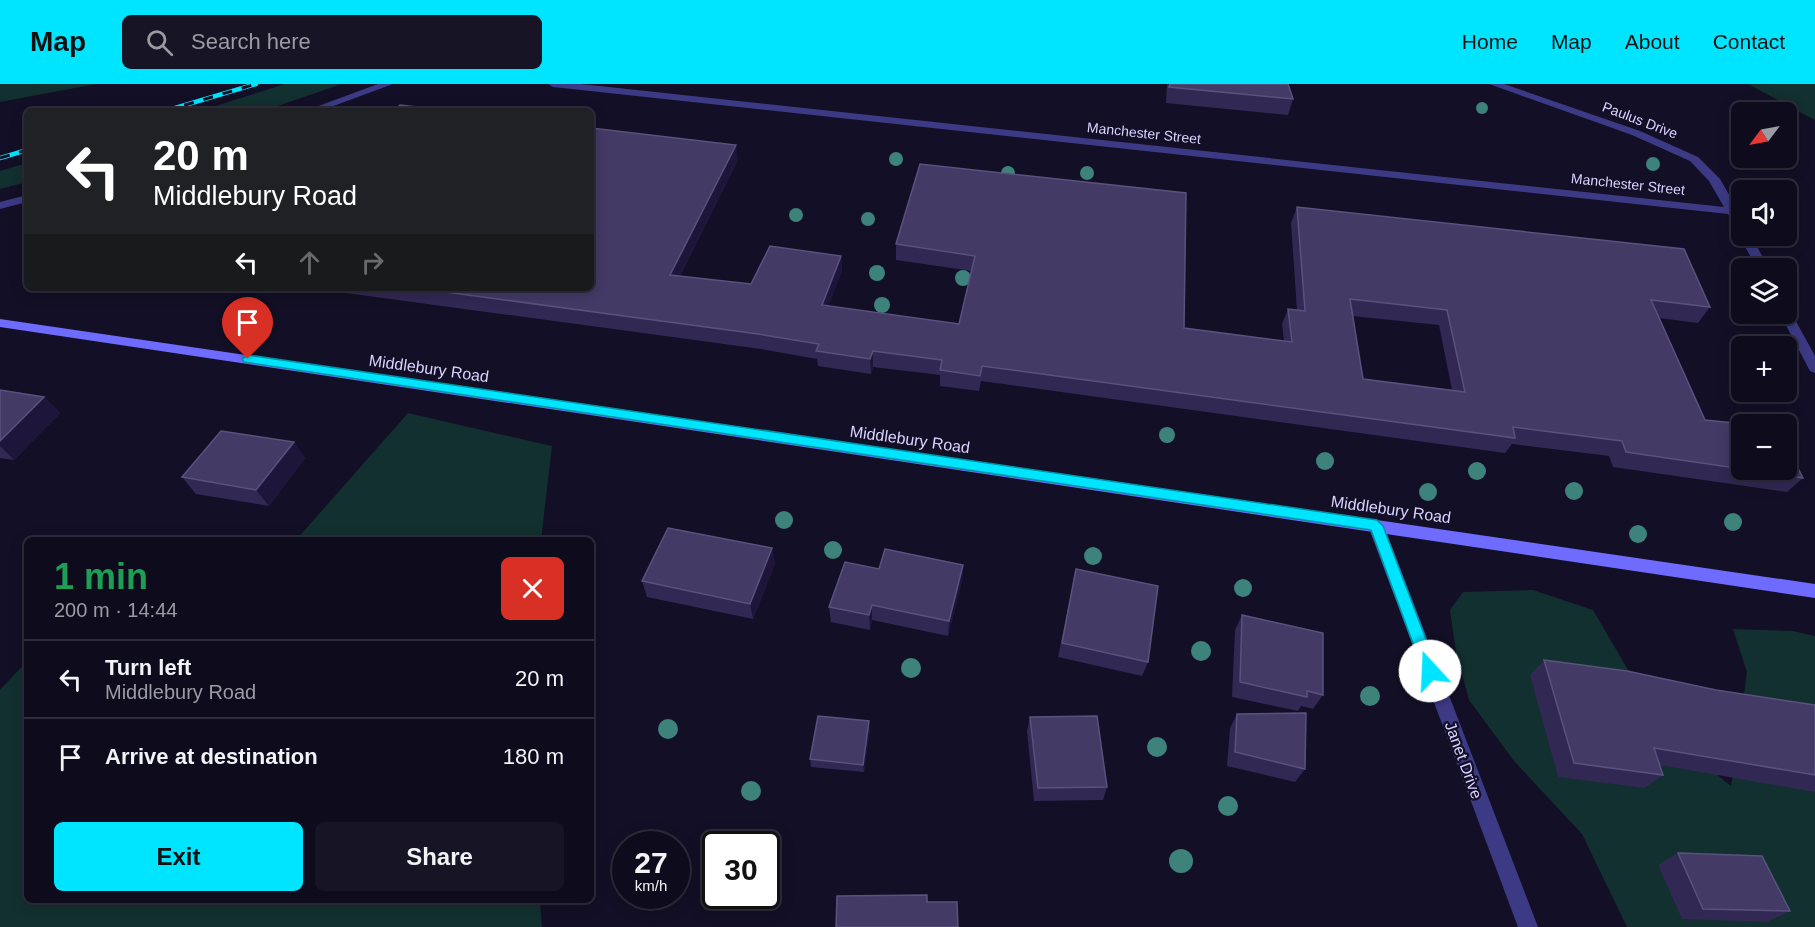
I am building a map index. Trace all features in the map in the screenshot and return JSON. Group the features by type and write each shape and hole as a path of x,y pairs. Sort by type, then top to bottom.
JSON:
{"street":[{"path":"319,108 388,84"},
{"name":"Manchester Street","path":"553,84 1731,211"},
{"name":"Paulus Drive","path":"1494,84 1636,133 1694,159 1713,179 1731,209"},
{"path":"0,206 24,199"},
{"name":"Middlebury Road","path":"0,323 1815,591"},
{"path":"1791,324 1815,368"},
{"name":"Janet Drive","path":"1377,526 1528,927"}],"green space":[{"path":"0,84 96,84 0,102"},
{"path":"285,84 342,84 272,108 209,108"},
{"path":"1748,84 1815,84 1815,120 1797,111 1797,102 1781,102"},
{"path":"24,164 24,183 0,189 0,171"},
{"path":"408,413 552,446 541,537 299,537"},
{"path":"1533,590 1593,610 1634,680 1696,758 1731,786 1747,672 1733,629 1793,631 1815,636 1815,927 1627,927 1582,834 1514,761 1469,700 1456,652 1450,610 1463,592"},
{"path":"24,664 24,903 540,903 542,927 0,927 0,690"}],"building":[{"path":"1170,84 1288,84 1293,99 1169,87"},
{"path":"400,105 425,108 397,108"},
{"path":"594,128 736,145 670,275 751,284 770,246 841,256 822,305 959,324 975,256 896,244 920,164 1186,193 1184,328 1292,342 1288,309 1305,311 1297,207 1684,249 1710,307 1651,300 1705,420 1731,423 1731,467 1626,452 1622,441 1513,427 1515,438 982,366 980,376 940,370 942,360 873,351 870,359 816,351 819,344 438,291 594,291","holes":["1350,299 1447,310 1465,392 1363,379"]},
{"path":"0,390 44,397 0,441"},
{"path":"221,431 294,442 256,490 182,477"},
{"path":"1797,466 1803,478 1797,477"},
{"path":"668,528 772,548 750,604 642,581"},
{"path":"885,549 963,565 949,621 872,605 869,615 829,607 845,562 879,569"},
{"path":"1076,569 1158,586 1148,662 1062,643"},
{"path":"1242,615 1323,633 1323,695 1307,691 1307,697 1240,682"},
{"path":"1544,660 1627,671 1716,690 1815,705 1815,775 1654,748 1663,775 1574,763"},
{"path":"1306,713 1305,769 1235,752 1237,714"},
{"path":"818,716 869,721 863,765 810,759"},
{"path":"1097,716 1107,787 1038,788 1030,717"},
{"path":"1678,853 1762,856 1790,911 1703,909"},
{"path":"927,895 927,902 957,902 958,927 836,927 837,896"}],"railway":[{"path":"175,108 256,84"},
{"path":"0,158 24,151"}],"route":[{"path":"248,359 1377,526 1430,671"}]}
